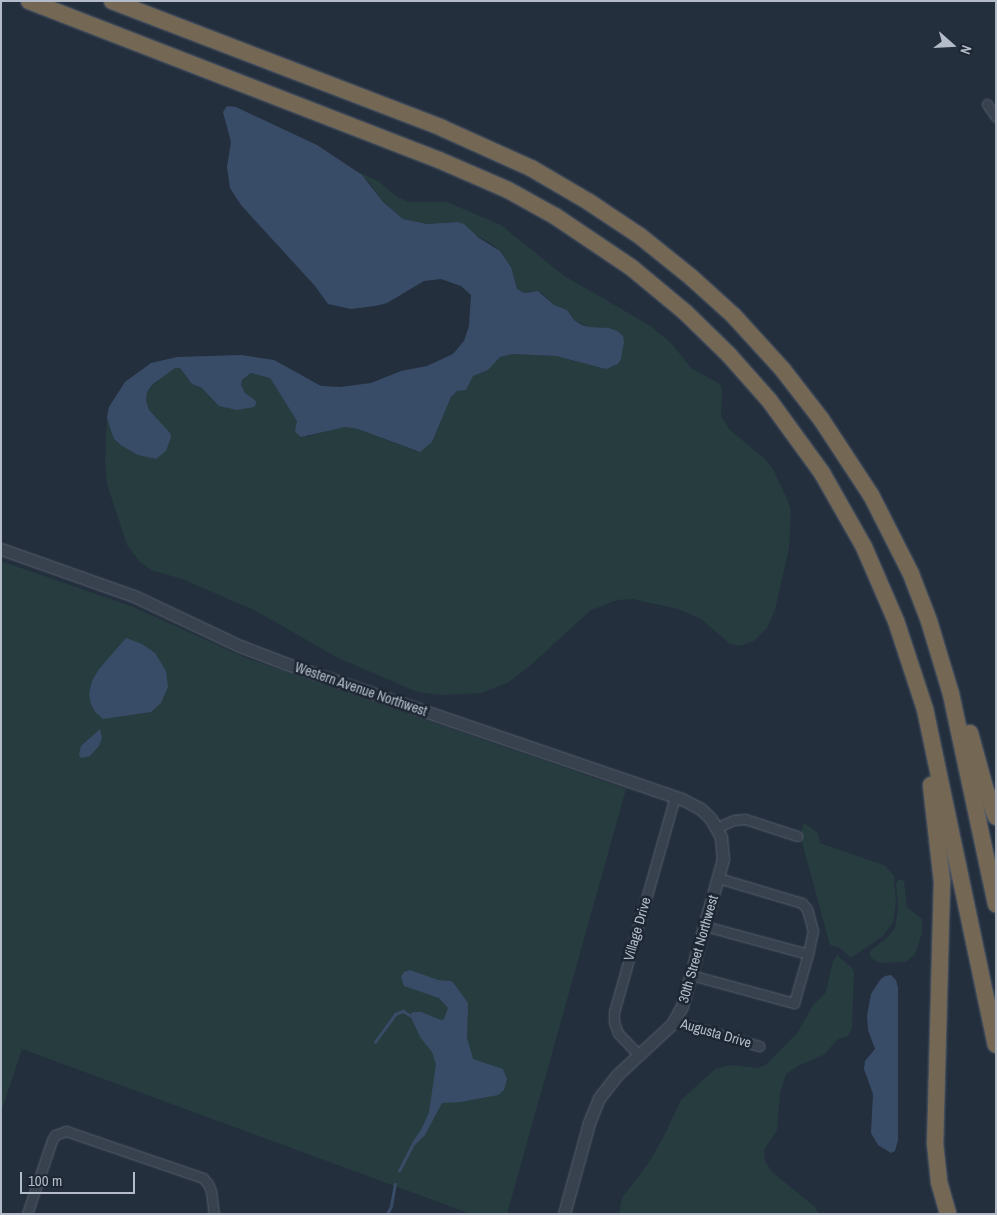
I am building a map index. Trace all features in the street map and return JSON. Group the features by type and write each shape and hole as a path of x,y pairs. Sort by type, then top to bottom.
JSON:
{"highway":[{"path":"29,1 472,173 555,216 632,268 685,312 729,355 769,400 822,473 864,547 896,621 916,679 933,744 996,1045"},
{"path":"112,1 472,140 559,184 633,231 713,296 788,376 821,419 866,488 910,574 948,661 984,788 996,817"},
{"path":"910,574 929,621 951,694 996,904"},
{"path":"916,679 938,837 942,880 935,1143 940,1182 948,1214"}],"street":[{"path":"987,104 996,117"},
{"name":"Western Avenue Northwest","path":"1,549 134,596 240,646 287,664 675,796 701,808 718,827"},
{"name":"Village Drive","path":"639,1055 618,1033 614,1022 614,1012 675,796"},
{"path":"718,827 734,820 745,819 796,836"},
{"name":"30th Street Northwest","path":"564,1214 595,1105 609,1084 674,1020 682,1006 723,854 718,827"},
{"path":"691,974 794,1003 808,954 813,931 807,909 802,903 718,878"},
{"path":"705,926 808,954"},
{"name":"Augusta Drive","path":"674,1020 759,1046"},
{"path":"26,1214 52,1140 55,1135 66,1131 202,1178 208,1184 211,1191 214,1214"}],"green space":[{"path":"356,171 378,181 396,196 408,202 447,202 501,225 563,275 652,327 672,344 691,368 720,384 722,389 721,416 730,430 765,459 773,469 791,511 789,548 775,610 767,628 754,641 739,646 730,644 701,619 678,609 633,599 617,600 591,610 532,664 509,682 481,693 442,695 417,692 336,657 256,611 182,579 151,570 140,562 127,545 107,484 105,460 107,417 114,439 122,446 138,455 156,459 146,401 147,392 163,375 175,368 180,368 192,384 202,388 245,393 241,385 242,380 251,373 270,378 297,421 297,428 307,437 333,428 345,427 358,429 416,451 432,442 451,397 473,376 488,370 500,357 513,354 556,356 590,365 613,367 621,359 601,327 589,327 574,320 567,310 554,305 542,293 531,291 524,293 517,289 511,267 500,251 492,244 452,222 427,224 403,219 383,202 368,181"},
{"path":"1,561 131,606 246,658 626,789 507,1214 471,1214 22,1049 1,1112"},
{"path":"804,823 818,833 820,843 886,866 894,876 896,902 893,922 883,936 851,958 840,948 830,945 800,835"},
{"path":"899,879 904,881 907,907 922,919 922,933 915,954 906,962 880,963 871,958 869,952 888,937 895,928 898,909 896,884"},
{"path":"837,955 854,972 852,1028 848,1036 838,1039 825,1054 798,1066 786,1074 780,1094 777,1130 764,1150 765,1161 772,1172 815,1207 819,1214 619,1214 622,1198 648,1164 681,1100 715,1069 731,1065 757,1068 766,1065 798,1032 813,1005 826,992 833,961"}],"water":[{"path":"227,106 236,107 317,145 362,175 383,202 403,219 427,224 458,222 464,224 479,238 500,251 511,267 517,289 524,293 538,291 554,305 567,310 574,320 582,325 609,328 623,336 624,342 621,359 618,364 606,369 556,356 513,354 500,357 488,370 473,376 466,390 457,391 451,397 432,442 420,452 358,429 345,427 301,437 295,432 297,421 270,378 251,373 242,380 241,385 245,393 256,401 256,404 254,407 237,410 219,406 202,388 192,384 180,368 175,368 153,384 147,392 146,401 149,410 170,433 171,437 166,451 156,459 138,455 122,446 114,439 110,428 107,417 109,407 125,382 151,363 177,357 241,355 274,360 321,386 340,387 371,383 401,371 427,366 453,354 464,341 469,326 471,295 461,286 441,279 424,281 387,303 375,306 351,309 328,304 315,286 241,205 230,188 227,167 231,142 223,112"},
{"path":"126,638 142,644 155,653 166,671 168,687 161,703 151,712 103,719 95,712 91,704 89,694 92,681 99,669"},
{"path":"100,729 102,738 99,746 90,756 81,758 79,755 81,746"},
{"path":"410,970 438,980 451,981 455,985 468,1003 467,1038 473,1059 503,1069 507,1079 504,1090 498,1095 461,1102 442,1103 425,1135 414,1146 412,1146 412,1143 422,1128 429,1112 436,1064 432,1052 420,1037 410,1015 413,1012 421,1012 441,1020 444,1019 448,1008 439,998 404,986 401,977 404,972"},
{"path":"891,975 896,980 898,988 898,1140 895,1151 891,1153 878,1145 871,1133 873,1094 864,1069 865,1061 875,1049 868,1030 867,1016 871,994 880,980 885,976"}],"waterway":[{"path":"375,1042 395,1014 403,1011 410,1015"},
{"path":"399,1171 412,1146"},
{"path":"387,1214 391,1206 395,1184"}]}
